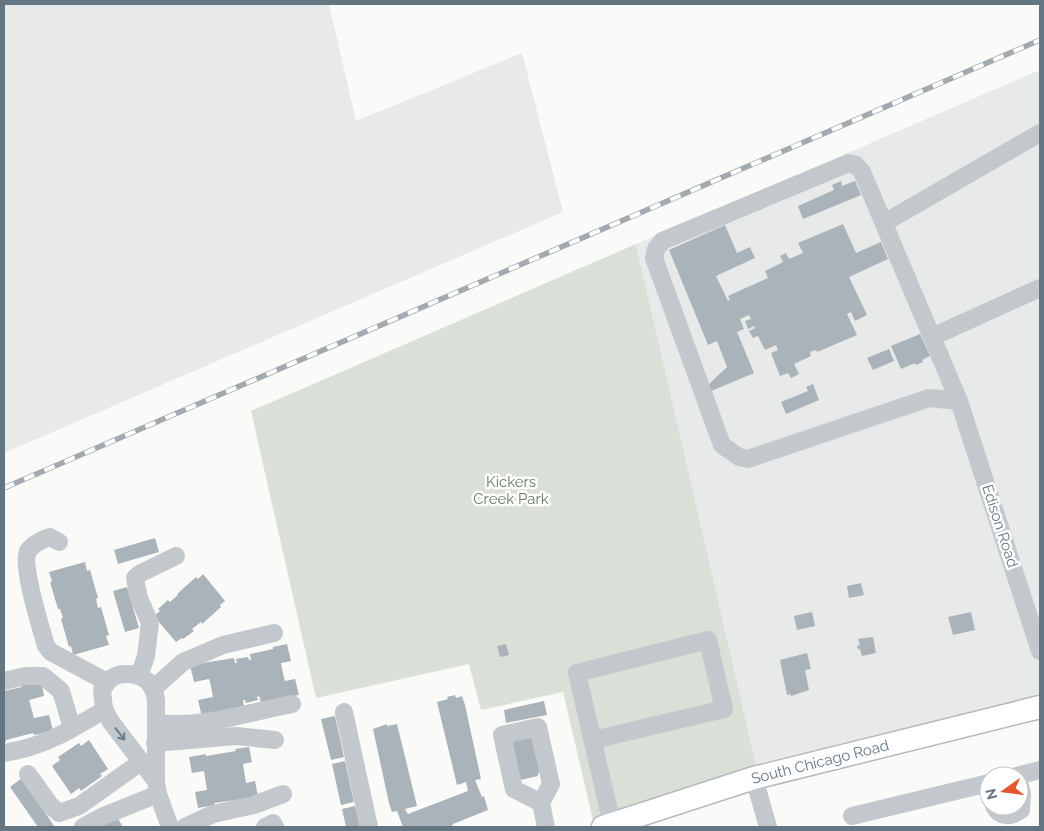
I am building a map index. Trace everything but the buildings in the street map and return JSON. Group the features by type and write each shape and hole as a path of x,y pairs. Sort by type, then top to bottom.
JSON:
{"main road":[{"name":"South Chicago Road","path":"607,825 754,778 1040,707"}],"street":[{"path":"884,223 1040,133"},
{"name":"Edison Road","path":"959,401 929,398 748,460 739,457 722,445 654,258 656,249 662,241 849,163 856,165 862,172 959,401 1040,651"},
{"path":"932,337 1040,288"},
{"path":"59,542 50,537 37,542 26,558 28,576 46,646 52,652 107,682"},
{"path":"139,676 146,656 150,623 139,598 135,578 138,574 176,556"},
{"path":"153,688 183,662 223,645 274,633"},
{"path":"593,740 724,709 708,640 578,673 593,740 607,825"},
{"path":"157,787 156,700 153,688 143,677 122,674 113,677 102,690 105,710 111,722 157,787 170,827"},
{"path":"4,681 25,676 43,676 61,691 72,728"},
{"path":"156,723 175,725 209,722 292,704"},
{"path":"4,754 52,738 105,710"},
{"path":"344,712 369,827"},
{"path":"155,743 236,736 275,740"},
{"path":"28,774 50,806 59,813 79,806 141,762"},
{"path":"754,778 768,827"},
{"path":"852,816 979,786"},
{"path":"82,827 157,787"},
{"path":"185,827 213,814 254,805 283,794"},
{"path":"541,803 546,827"},
{"path":"265,827 273,823 275,827"}],"shaded area":[{"path":"4,4 329,4 356,121 522,53 563,212 4,453"},
{"path":"1040,70 1040,695 756,765 636,244"}],"green space":[{"name":"Kickers Creek Park","path":"636,244 756,765 593,820 563,692 481,710 469,664 316,698 251,411"}],"railway":[{"path":"4,488 1040,40"}]}
